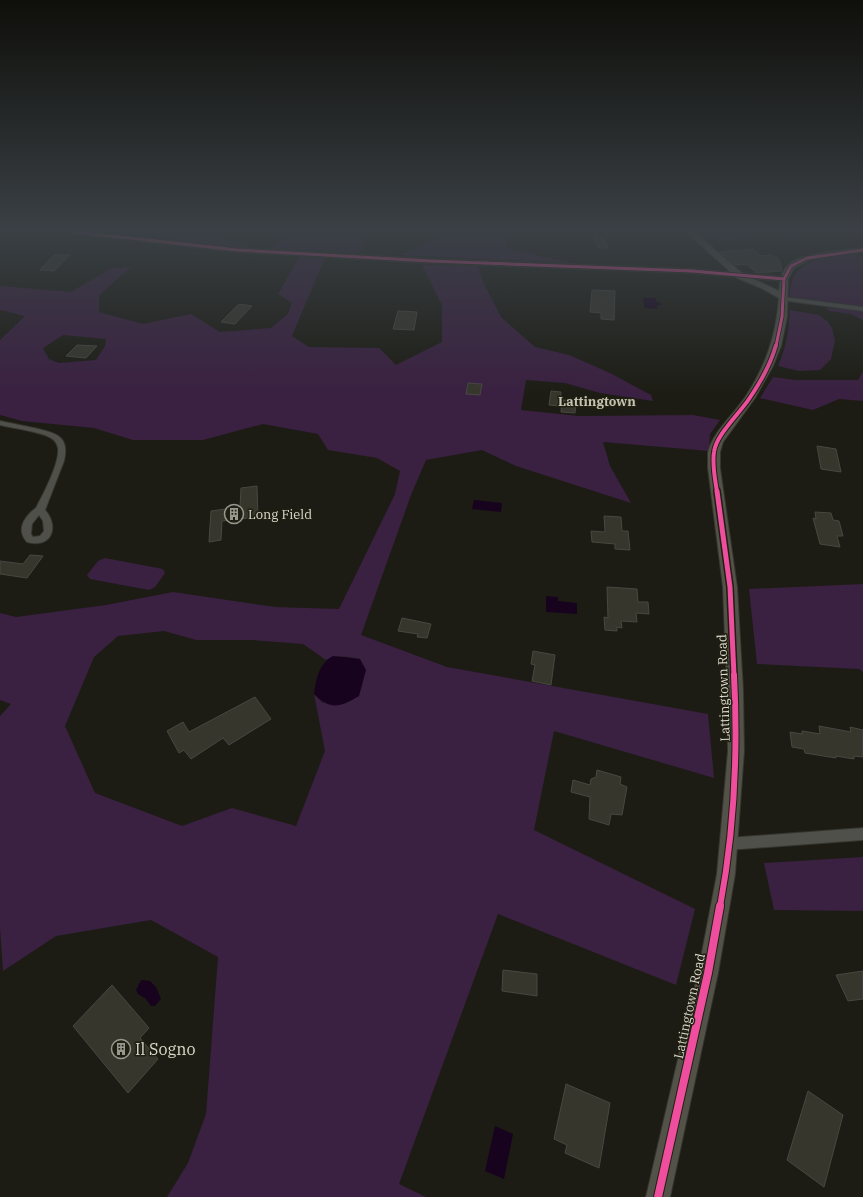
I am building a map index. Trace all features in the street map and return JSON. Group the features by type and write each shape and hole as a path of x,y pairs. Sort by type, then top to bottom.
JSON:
{"street":[{"path":"761,285 783,298 863,309"},
{"name":"Lattingtown Road","path":"658,1197 708,973 726,874 736,752 735,690 730,587 714,468 714,452 722,434 750,398 768,366 776,346 782,317 784,285"},
{"path":"0,423 50,434 58,438 62,448 60,460 40,510"},
{"path":"728,844 863,834"}],"shaded area":[{"path":"83,285 111,285 99,295 99,312 143,324 191,314 220,332 271,328 288,314 292,303 278,294 283,285 314,285 292,336 309,347 379,348 396,365 442,342 442,305 432,285 484,285 501,317 535,347 569,355 610,373 651,395 653,401 600,393 565,383 526,380 521,410 579,416 693,415 720,420 710,434 709,451 603,442 610,466 631,503 516,466 482,450 426,460 411,495 361,635 447,667 708,714 714,778 554,731 534,830 695,909 676,985 498,914 399,1184 426,1197 167,1197 188,1163 206,1114 218,957 151,920 56,936 3,971 0,928 0,716 11,704 0,700 0,613 16,617 106,605 173,592 275,607 339,609 395,494 400,471 377,458 328,450 318,434 263,424 203,440 133,440 94,428 22,421 0,415 0,340 25,316 0,310 0,286 71,292","holes":["63,335 106,339 105,346 96,360 59,363 49,359 43,348","164,631 196,640 252,640 303,644 326,660 339,657 360,659 323,703 314,694 325,751 296,826 232,808 182,826 95,793 65,726 94,657 118,636"]},
{"path":"792,285 863,285 863,306 790,297"},
{"path":"643,298 656,298 656,301 662,304 657,306 657,309 644,308"},
{"path":"826,308 863,310 863,320 851,314 829,311"},
{"path":"790,310 819,315 828,322 832,328 835,341 831,359 820,370 799,371 778,366 787,339"},
{"path":"863,372 863,401 839,399 813,410 760,398 773,377 796,380 858,380"},
{"path":"474,500 502,503 501,512 472,509"},
{"path":"105,558 163,569 165,573 155,587 149,590 90,579 87,575 98,561"},
{"path":"863,584 863,672 859,669 757,664 749,589"},
{"path":"546,596 558,597 558,601 577,603 577,614 546,612"},
{"path":"333,656 360,659 366,670 359,696 346,703 336,706 326,703 314,694 317,677 321,667"},
{"path":"863,857 863,911 774,910 764,863"},
{"path":"141,980 150,981 156,987 161,999 155,1006 151,1006 146,999 138,994 136,990"},
{"path":"495,1126 513,1134 504,1179 485,1171"}],"building":[{"path":"592,290 615,291 614,320 601,319 601,313 590,312"},
{"path":"239,304 252,306 235,324 221,322"},
{"path":"398,311 417,312 414,330 393,329"},
{"path":"77,345 97,346 86,358 66,356"},
{"path":"468,383 482,384 480,395 466,394"},
{"path":"551,391 561,392 560,406 549,405"},
{"path":"562,400 576,401 575,413 561,412"},
{"path":"817,446 836,449 841,472 821,469"},
{"name":"Long Field","path":"257,486 258,517 222,521 221,540 209,542 211,511 240,507 241,488"},
{"path":"815,512 831,513 833,520 839,521 843,536 837,536 840,547 820,544 813,518 816,519"},
{"path":"604,516 621,517 622,531 628,531 630,550 615,549 615,544 592,542 591,531 605,532"},
{"path":"30,555 43,556 27,578 0,574 0,561 23,564"},
{"path":"607,587 637,589 638,602 648,602 649,614 636,613 637,622 621,621 622,628 617,627 617,631 605,630 604,617 608,618"},
{"path":"402,618 431,624 427,638 417,637 418,634 398,631"},
{"path":"533,651 555,655 551,685 532,681 535,665 531,664"},
{"path":"255,697 271,719 229,745 223,738 191,759 184,750 179,753 167,731 183,722 189,732"},
{"path":"819,726 851,732 850,727 863,730 863,757 854,756 854,759 836,756 836,758 805,753 804,749 792,747 790,732 802,734 802,731 820,734"},
{"path":"597,770 621,777 620,784 627,787 622,815 611,814 609,825 589,819 590,797 571,792 573,780 590,785 591,779 596,777"},
{"path":"503,970 537,974 537,996 502,991"},
{"path":"863,971 863,999 848,1001 836,975"},
{"name":"Il Sogno","path":"112,985 149,1028 140,1038 158,1059 128,1093 73,1026"},
{"path":"566,1084 610,1103 599,1168 565,1153 567,1145 554,1139"},
{"path":"808,1091 843,1115 824,1187 787,1160"}],"cycle path":[{"path":"658,1197 708,973 726,874 736,751 735,690 730,587 714,468 714,452 717,442 750,398 768,366 776,346 782,317 784,285"}],"place":[{"name":"Long Field","path":"234,514"},
{"name":"Il Sogno","path":"121,1049"}],"district":[{"name":"Lattingtown","path":"597,401"}]}
